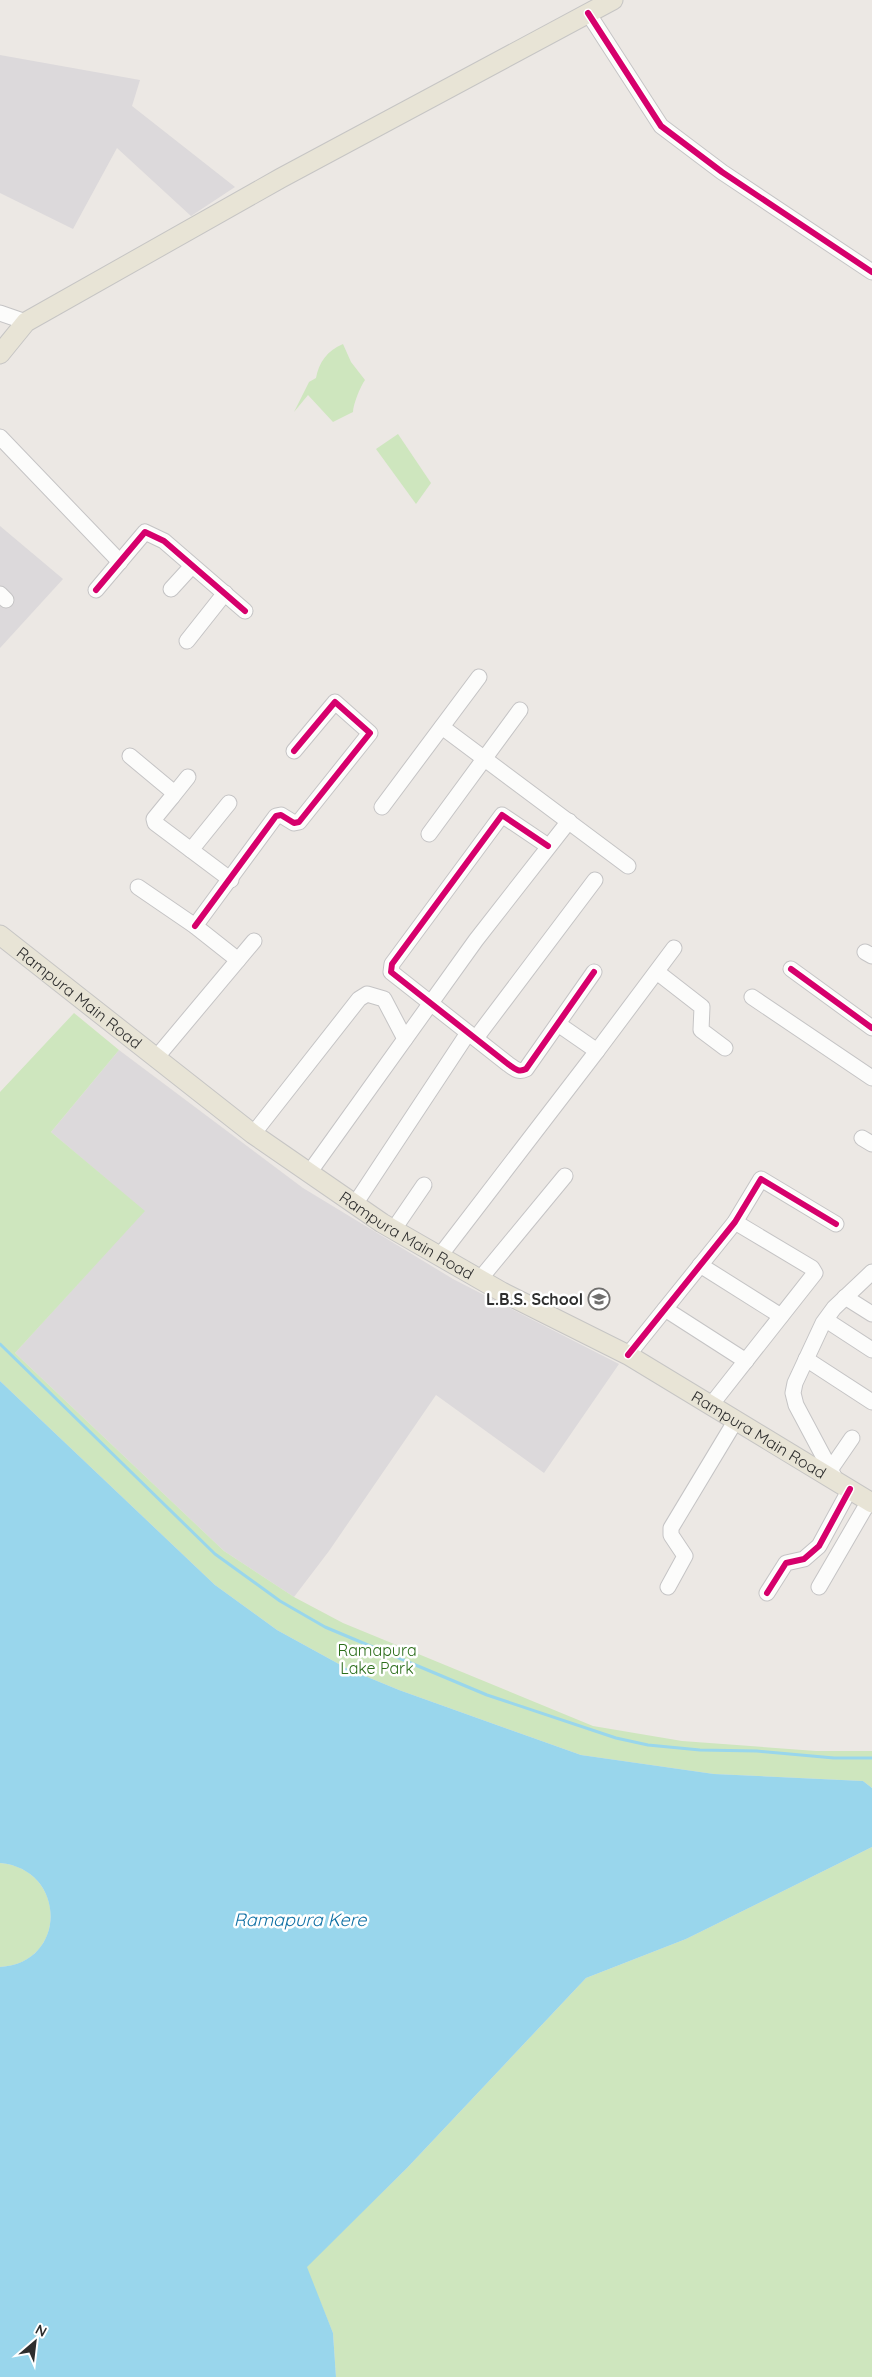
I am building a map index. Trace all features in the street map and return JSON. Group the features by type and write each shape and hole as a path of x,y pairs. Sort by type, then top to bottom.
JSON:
{"main road":[{"path":"0,354 26,322 281,178 613,0"},
{"name":"Rampura Main Road","path":"0,935 253,1134 376,1219 502,1292 628,1355 839,1480 870,1502"}],"street":[{"path":"588,13 661,126 722,172 872,272"},
{"path":"0,313 26,322"},
{"path":"0,437 120,562"},
{"path":"96,590 145,532 164,541 245,611"},
{"path":"171,589 192,566"},
{"path":"188,641 225,593"},
{"path":"382,807 479,677"},
{"path":"195,926 231,880 276,816 281,816 294,824 299,822 370,733 335,702 294,751"},
{"path":"428,834 520,710"},
{"path":"442,727 628,866"},
{"path":"130,756 172,791 172,796"},
{"path":"188,778 154,819 155,823 231,880"},
{"path":"191,850 229,803"},
{"path":"548,846 502,815 392,964 393,975 516,1070 522,1071 526,1069 594,972"},
{"path":"309,1173 476,940 569,821"},
{"path":"355,1204 472,1035 595,880"},
{"path":"138,888 195,926 238,960"},
{"path":"156,1058 254,941"},
{"path":"439,1257 674,948"},
{"path":"791,969 872,1028"},
{"path":"657,972 702,1007 701,1030 725,1048"},
{"path":"253,1134 359,999 368,994 384,999 405,1038"},
{"path":"752,997 872,1078"},
{"path":"558,1024 597,1051"},
{"path":"480,1279 565,1176"},
{"path":"628,1355 735,1222 761,1179 836,1224"},
{"path":"398,1223 424,1185"},
{"path":"376,1219 383,1215 398,1223 422,1239 420,1245"},
{"path":"711,1405 815,1273 814,1270 735,1222"},
{"path":"700,1265 781,1316"},
{"path":"839,1480 796,1405 793,1393 795,1383 826,1320 845,1297 872,1272"},
{"path":"845,1297 872,1314"},
{"path":"665,1309 746,1361"},
{"path":"826,1320 872,1350"},
{"path":"806,1359 872,1402"},
{"path":"668,1587 685,1556 672,1535 672,1528 736,1420"},
{"path":"768,1594 786,1563 804,1559 819,1546 852,1438"},
{"path":"819,1587 870,1502"}],"shaded area":[{"path":"0,55 140,80 132,106 235,187 191,216 117,148 73,229 0,193"},
{"path":"0,526 63,579 0,648"},
{"path":"119,1050 303,1188 453,1279 619,1364 544,1473 436,1395 329,1551 294,1597 224,1551 15,1353 144,1211 51,1132"}],"green space":[{"path":"343,344 351,362 365,380 357,396 353,412 333,422 308,395 294,412 309,382 316,378 319,367 325,358 332,350"},
{"path":"398,434 431,483 416,504 376,449"},
{"name":"Ramapura Lake Park","path":"74,1013 119,1050 51,1132 145,1211 15,1353 224,1551 294,1597 343,1623 593,1726 682,1741 816,1751 872,1751 872,1788 863,1781 714,1774 581,1755 399,1690 348,1669 277,1630 215,1585 0,1381 0,1092"},
{"path":"872,1847 872,2377 336,2377 333,2333 306,2267 407,2168 586,1978 686,1939"},
{"path":"0,1863 22,1869 38,1881 47,1897 51,1916 48,1934 38,1950 22,1962 0,1967"}],"water":[{"name":"Ramapura Kere","path":"0,1381 215,1585 277,1630 348,1669 399,1690 581,1755 714,1774 863,1781 872,1788 872,1847 686,1939 586,1978 407,2168 307,2267 333,2333 336,2377 0,2377 0,1967 22,1962 38,1950 48,1934 51,1916 47,1897 38,1881 22,1869 0,1863"}],"waterway":[{"path":"0,1344 215,1554 280,1601 325,1627 487,1695 616,1738 648,1745 700,1750 757,1751 834,1758 872,1758"}],"cycle path":[{"path":"588,13 661,126 722,172 872,272"},
{"path":"96,590 145,532 164,541 245,611"},
{"path":"195,926 276,816 281,815 294,823 299,822 370,733 335,702 294,751"},
{"path":"548,846 502,815 392,964 391,972 516,1070 526,1069 594,972"},
{"path":"791,969 872,1028"},
{"path":"628,1355 735,1222 761,1179 836,1224"},
{"path":"767,1593 786,1563 804,1559 819,1546 850,1489"}],"place":[{"name":"L.B.S. School","path":"599,1299"}]}
